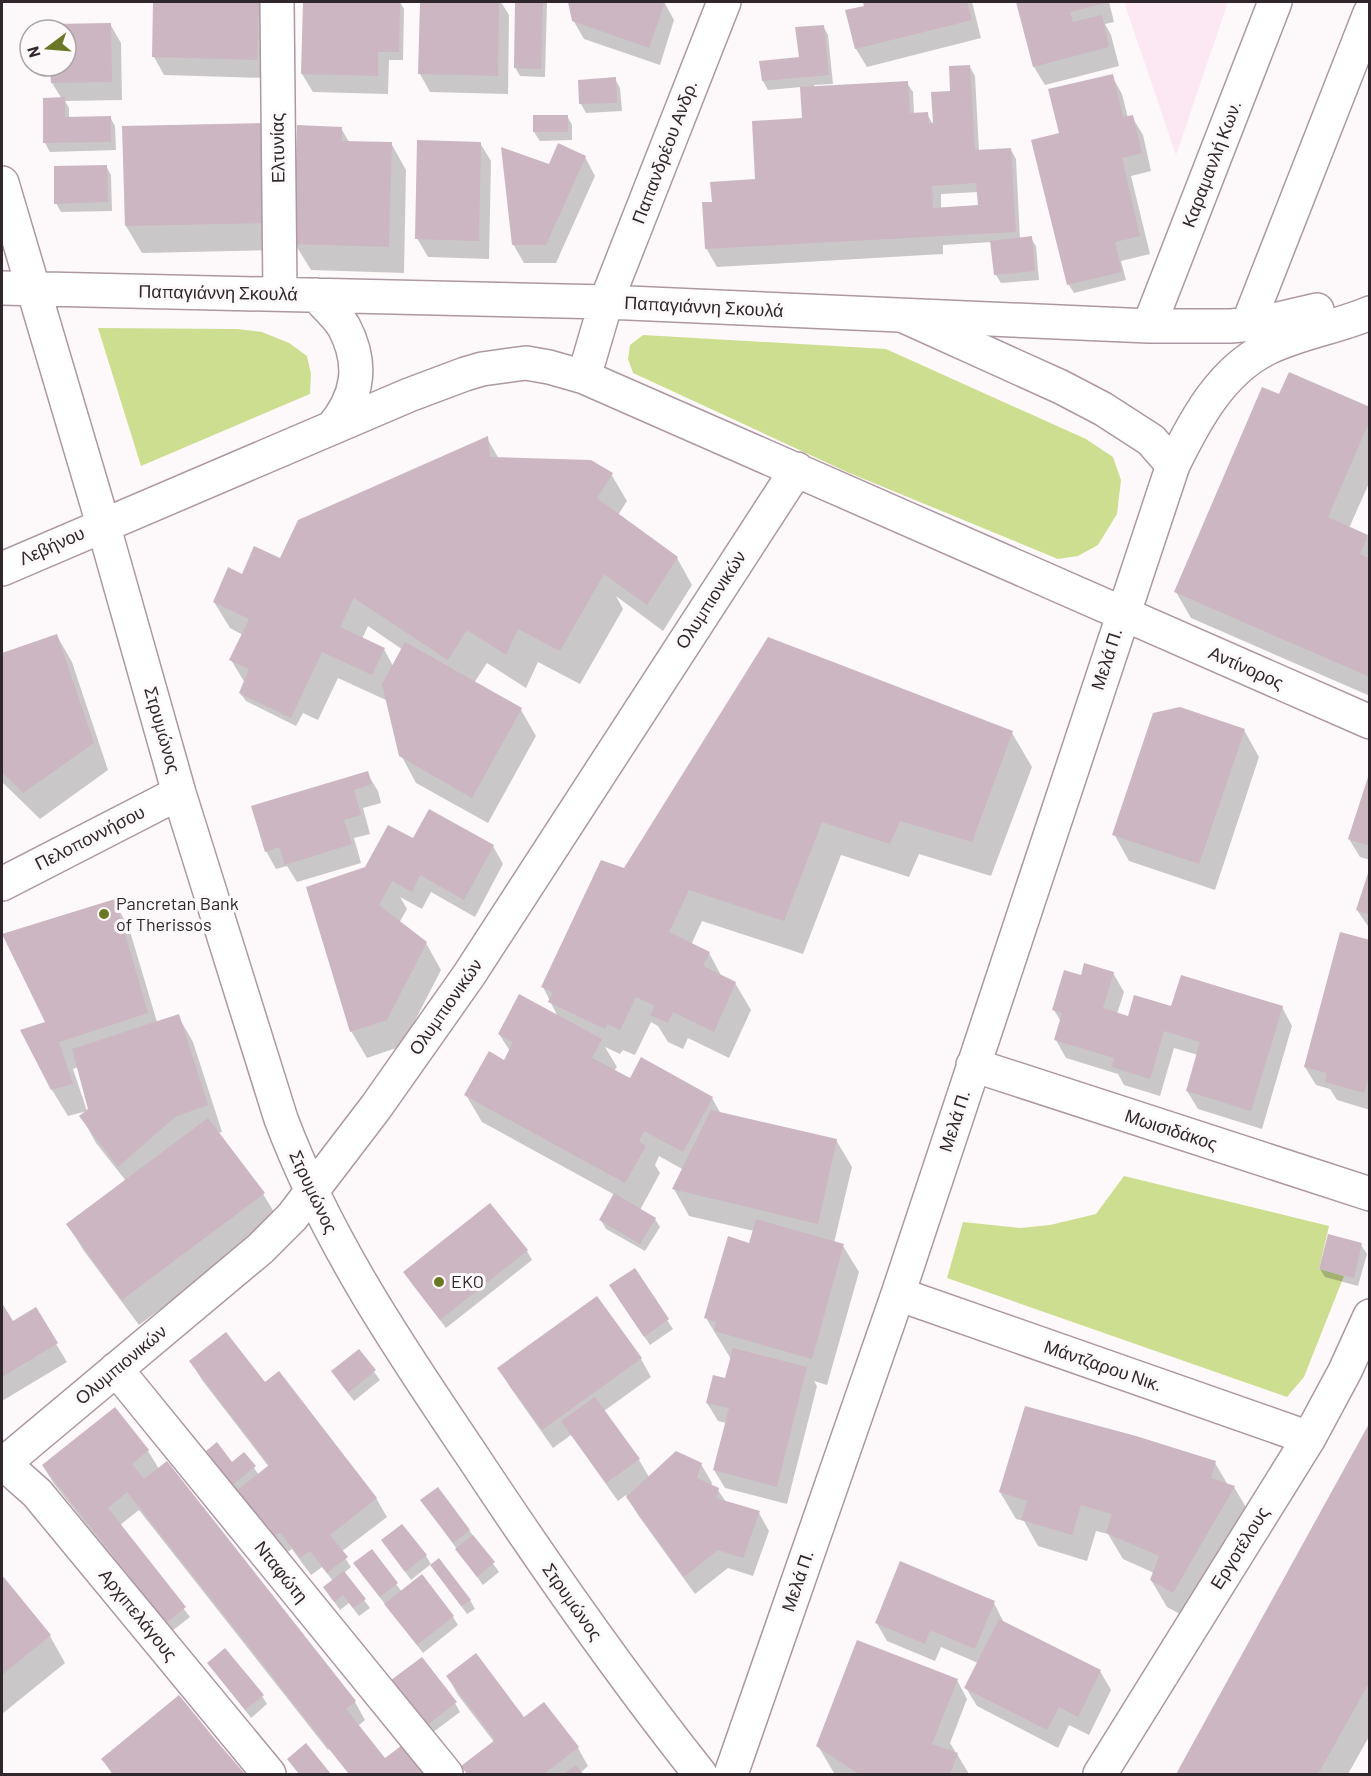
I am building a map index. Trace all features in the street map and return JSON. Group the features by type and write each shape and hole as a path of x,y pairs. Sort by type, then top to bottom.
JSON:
{"street":[{"name":"Ελτυνίας","path":"277,2 280,294"},
{"name":"Παπανδρέου Ανδρ.","path":"584,377 606,302 724,2"},
{"name":"Καραμανλή Κων.","path":"1149,326 1275,2"},
{"path":"1248,324 1370,13"},
{"name":"Στρυμώνος","path":"2,183 103,524 179,793 281,1119 311,1192 350,1265 422,1382 574,1608 649,1710 700,1774"},
{"name":"Παπαγιάννη Σκουλά","path":"2,288 606,302 1149,326 1248,324 1296,316 1370,295"},
{"path":"316,295 343,326 354,355 356,383 342,415 332,428"},
{"name":"Μελά Π.","path":"731,1774 898,1294 1122,613 1173,465 1207,405 1248,359 1275,345 1370,313"},
{"path":"904,316 1061,387 1103,409 1151,440 1173,465"},
{"name":"Λεβήνου","path":"2,569 409,395 482,369 526,363 584,377"},
{"name":"Αντίνορος","path":"584,377 1370,722"},
{"name":"Ολυμπιονικών","path":"2,1463 260,1249 292,1217 376,1107 469,975 797,469"},
{"name":"Πελοποννήσου","path":"2,884 179,793"},
{"name":"Μωισιδάκος","path":"973,1065 1370,1194"},
{"name":"Μάντζαρου Νικ.","path":"898,1294 1309,1438"},
{"name":"Εργοτέλους","path":"1100,1774 1309,1438 1369,1321"},
{"name":"Νταφώτη","path":"116,1369 446,1774"},
{"name":"Αρχιπελάγους","path":"2,1463 37,1493 268,1774"}],"shaded area":[{"path":"1124,2 1228,2 1176,155"}],"green space":[{"path":"98,328 237,329 262,332 289,343 307,356 311,374 310,394 141,466"},
{"path":"643,335 886,349 1086,439 1113,457 1121,480 1117,514 1098,545 1078,556 1058,559 847,472 633,373 628,359 630,345"},
{"path":"1124,1176 1329,1226 1319,1269 1344,1276 1304,1377 1287,1397 947,1278 963,1222 1020,1228 1050,1225 1096,1214"}],"building":[{"path":"153,2 259,2 257,60 152,57"},
{"path":"303,2 400,2 399,52 378,52 378,76 301,74"},
{"path":"420,2 499,2 498,76 418,74"},
{"path":"515,2 543,2 541,69 514,68"},
{"path":"568,2 665,2 649,48 572,21"},
{"path":"863,2 967,2 972,20 855,49 845,10 864,6"},
{"path":"1016,2 1104,2 1070,12 1073,22 1102,15 1109,47 1033,67"},
{"path":"111,23 112,82 51,83 51,78 78,78 78,24"},
{"path":"824,25 829,75 762,81 759,61 799,57 795,27"},
{"path":"970,65 975,150 1011,148 1016,232 705,249 702,202 712,202 710,182 755,179 752,121 802,118 800,87 908,81 910,113 928,112 929,124 933,123 931,92 950,91 949,66","holes":["976,183 978,205 933,208 932,186"]},
{"path":"1113,74 1123,117 1133,115 1142,153 1122,158 1140,236 1115,242 1122,272 1067,285 1031,140 1059,133 1048,89"},
{"path":"616,77 617,103 579,104 578,80"},
{"path":"65,97 65,117 111,116 111,142 43,143 43,98"},
{"path":"533,115 568,115 568,132 533,132"},
{"path":"265,123 267,223 125,226 122,126"},
{"path":"297,125 342,127 342,141 392,142 389,247 294,244"},
{"path":"417,140 481,142 479,241 415,239"},
{"path":"558,143 586,156 546,245 512,245 501,147 549,164"},
{"path":"107,165 108,202 54,204 54,166"},
{"path":"1032,236 1035,271 994,275 990,241"},
{"path":"1289,372 1370,407 1370,420 1328,517 1368,535 1360,554 1370,559 1370,677 1174,592 1262,387 1279,394"},
{"path":"488,436 490,457 591,460 613,473 597,498 678,557 647,605 604,574 560,651 518,629 506,655 467,630 448,660 354,598 340,627 385,648 372,675 322,652 291,718 239,693 249,669 229,660 249,619 213,602 228,567 242,574 254,546 280,558 298,520"},
{"path":"57,634 94,743 23,793 2,772 2,653"},
{"path":"768,637 1013,731 972,842 900,821 890,844 822,822 784,921 689,890 669,932 710,952 703,966 736,982 714,1032 673,1012 668,1023 650,1015 655,1006 636,997 620,1030 608,1024 605,1029 548,1002 553,992 541,987 601,860 624,868"},
{"path":"405,642 522,708 472,798 399,756 382,684"},
{"path":"1180,707 1245,729 1199,864 1112,835 1153,713"},
{"path":"368,771 372,784 354,790 361,815 344,820 352,844 285,865 279,847 265,852 251,806"},
{"path":"1370,774 1370,846 1348,839"},
{"path":"429,809 494,845 464,900 420,875 412,892 392,881 379,905 427,942 387,1020 350,1032 306,887 365,867 388,825 413,838"},
{"path":"1370,870 1370,915 1356,910"},
{"path":"115,899 148,1013 59,1042 73,1084 51,1090 20,1030 45,1022 2,934"},
{"path":"1340,932 1370,940 1370,1073 1364,1093 1325,1082 1327,1073 1304,1067"},
{"path":"1084,963 1114,972 1103,1008 1128,1016 1134,995 1171,1006 1181,975 1283,1006 1251,1111 1186,1091 1200,1042 1164,1031 1150,1079 1112,1067 1114,1058 1054,1040 1062,1013 1052,1010 1064,970 1081,975"},
{"path":"519,994 602,1039 592,1058 630,1078 641,1057 713,1097 683,1152 644,1131 639,1141 646,1146 625,1183 464,1095 489,1051 504,1060 513,1042 498,1034"},
{"path":"179,1014 208,1105 175,1117 118,1167 79,1116 88,1109 72,1049"},
{"path":"711,1110 837,1139 818,1224 672,1189"},
{"path":"208,1118 265,1193 122,1300 66,1224"},
{"path":"614,1193 656,1218 640,1244 599,1220"},
{"path":"490,1203 528,1250 440,1320 403,1272"},
{"path":"756,1219 844,1244 812,1359 714,1331 716,1322 704,1318 728,1236 749,1243"},
{"path":"1328,1234 1362,1243 1354,1278 1319,1269"},
{"path":"635,1268 669,1319 644,1337 609,1285"},
{"path":"597,1296 642,1358 542,1430 497,1368"},
{"path":"2,1303 13,1321 36,1307 58,1343 2,1377"},
{"path":"226,1332 265,1382 279,1371 377,1498 330,1535 348,1557 327,1573 310,1551 300,1558 280,1532 271,1538 235,1492 269,1465 189,1361"},
{"path":"733,1348 807,1367 777,1487 713,1470 729,1408 706,1403 713,1375 725,1378"},
{"path":"359,1349 376,1370 348,1393 331,1371"},
{"path":"595,1397 640,1459 606,1483 561,1421"},
{"path":"1025,1406 1136,1436 1216,1461 1211,1478 1235,1486 1173,1593 1150,1580 1159,1556 1106,1533 1112,1514 1081,1505 1072,1535 1021,1520 1027,1501 999,1492"},
{"path":"115,1407 149,1450 132,1464 144,1479 167,1461 356,1701 346,1709 385,1758 405,1743 430,1774 349,1774 127,1492 108,1508 186,1607 166,1623 42,1465"},
{"path":"1370,1422 1370,1681 1318,1774 1176,1774"},
{"path":"217,1442 232,1462 244,1452 256,1466 232,1485 206,1451"},
{"path":"676,1451 702,1463 697,1478 719,1488 716,1498 760,1511 743,1558 718,1550 684,1577 626,1497"},
{"path":"438,1487 470,1530 453,1543 420,1500"},
{"path":"402,1524 427,1555 405,1572 381,1540"},
{"path":"473,1535 495,1562 477,1577 455,1549"},
{"path":"372,1549 398,1583 380,1597 353,1563"},
{"path":"439,1558 471,1600 461,1606 430,1565"},
{"path":"900,1561 995,1601 975,1649 930,1630 925,1644 875,1623"},
{"path":"344,1571 366,1599 353,1608 343,1595 334,1602 323,1587"},
{"path":"422,1574 454,1616 417,1645 384,1604"},
{"path":"2,1575 51,1635 2,1675"},
{"path":"999,1619 1101,1670 1078,1717 1059,1707 1047,1730 964,1688"},
{"path":"857,1640 958,1679 932,1744 958,1753 950,1774 859,1774 816,1746"},
{"path":"225,1648 264,1695 245,1710 207,1663"},
{"path":"476,1653 524,1717 544,1702 579,1747 544,1774 467,1774 461,1766 495,1740 446,1676"},
{"path":"422,1657 457,1702 426,1726 391,1680"},
{"path":"179,1695 245,1774 114,1774 101,1759"},
{"path":"306,1743 331,1774 299,1774 287,1759"},
{"path":"576,1765 583,1774 563,1774"}],"place":[{"name":"Pancretan Bank of Therissos","path":"104,914"},
{"name":"EKO","path":"439,1282"}]}
